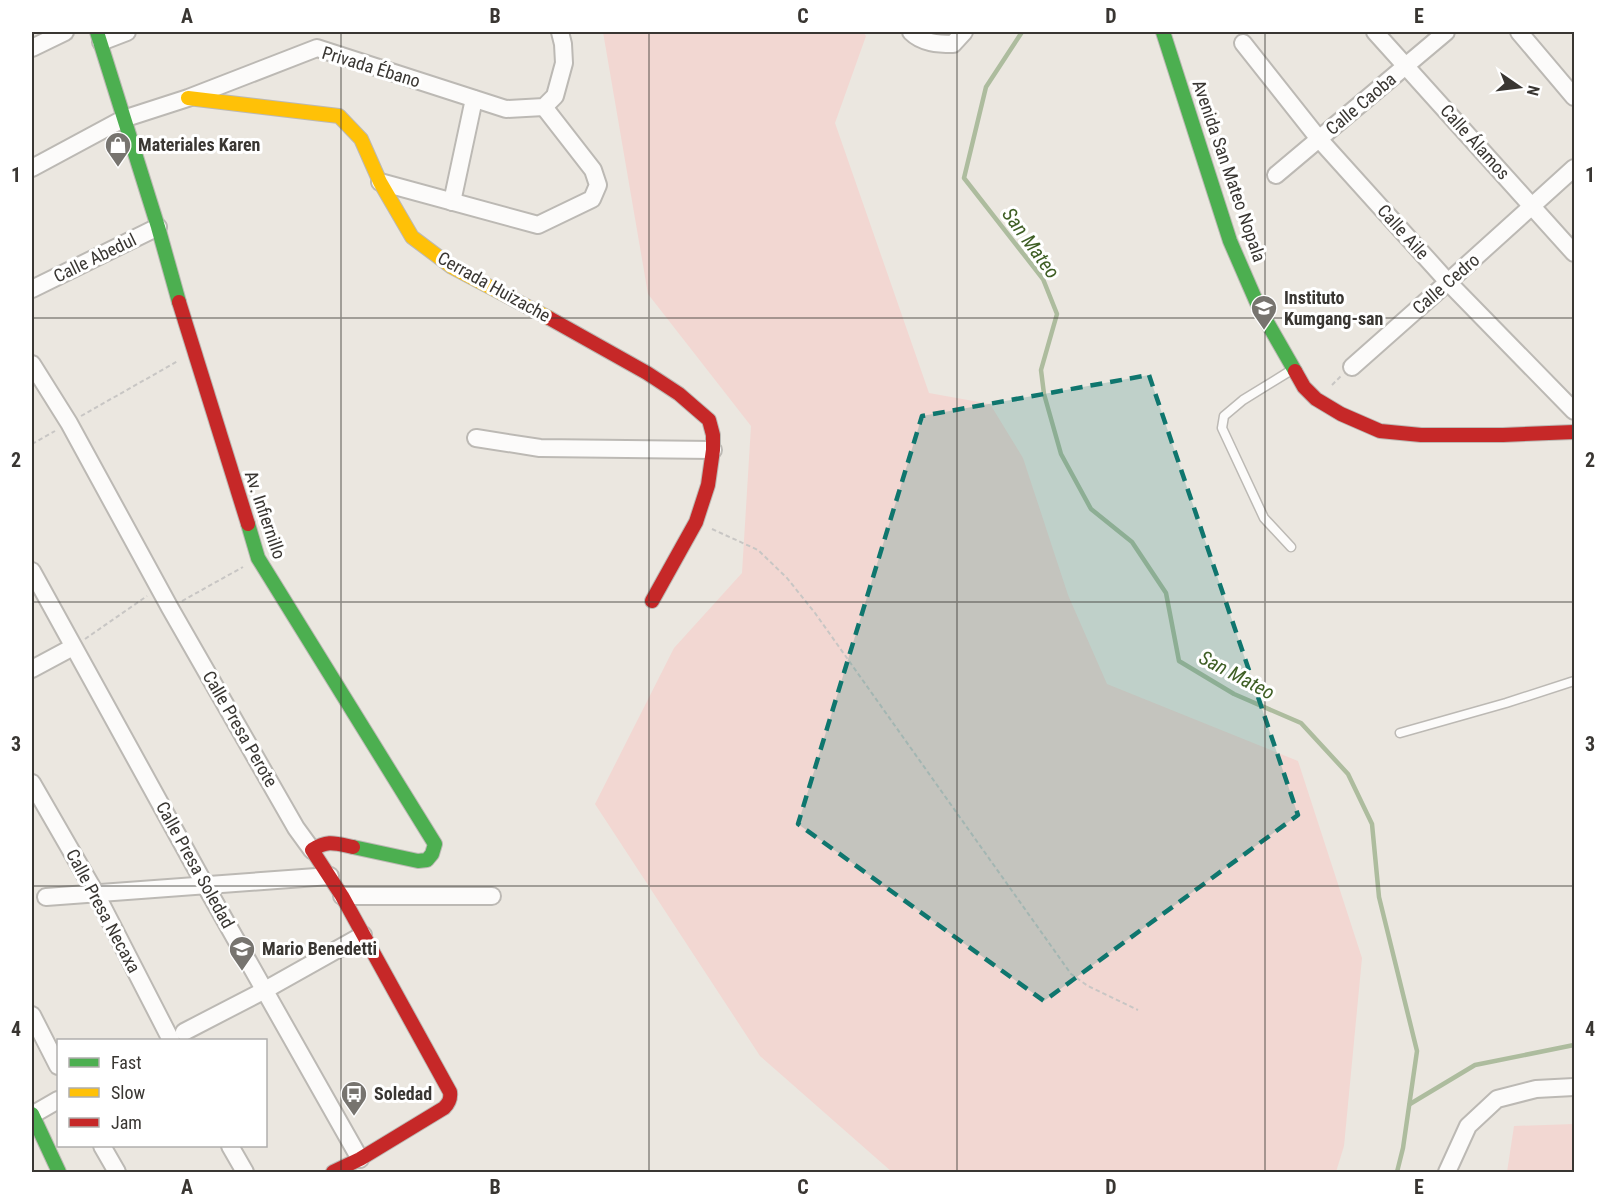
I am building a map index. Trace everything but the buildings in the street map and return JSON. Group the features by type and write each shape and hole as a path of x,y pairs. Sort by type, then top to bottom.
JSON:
{"street":[{"path":"32,48 65,32"},
{"path":"99,37 128,32"},
{"path":"380,182 538,225 592,199 598,185 593,170 544,107 555,96 564,63 560,32"},
{"path":"911,32 916,37 936,44 953,44 964,32"},
{"name":"Avenida San Mateo Nopala","path":"1163,32 1230,241 1260,310 1304,387 1316,399 1341,414 1380,430 1421,435 1575,432"},
{"name":"Calle Álamos","path":"1375,32 1575,253"},
{"name":"Calle Caoba","path":"1276,175 1446,32"},
{"path":"1518,32 1575,97"},
{"name":"Av. Infiernillo","path":"99,37 258,558 435,844 427,860 418,861 331,842 312,850"},
{"name":"Calle Aile","path":"1243,43 1319,139 1448,282 1575,411"},
{"name":"Privada Ébano","path":"32,168 123,119 188,98 317,48 506,109 544,107"},
{"name":"Cerrada Huizache","path":"188,98 339,116 361,139 380,182 412,237 452,267 517,300 647,373 680,394 709,420 713,435 713,450 708,485 696,522 652,601"},
{"path":"452,202 474,99"},
{"name":"Calle Cedro","path":"1352,367 1575,168"},
{"name":"Calle Abedul","path":"32,289 158,227"},
{"name":"Calle Presa Perote","path":"32,364 69,423 170,608 296,828 342,896 450,1092 449,1103 444,1108 360,1159"},
{"path":"476,438 540,448 713,450"},
{"name":"Calle Presa Soledad","path":"32,571 205,885 360,1159"},
{"path":"32,669 73,647"},
{"name":"Calle Presa Necaxa","path":"32,783 96,894 174,1038"},
{"path":"46,897 330,876"},
{"path":"342,896 492,896"},
{"path":"174,1038 363,935"},
{"path":"32,1015 57,1064"},
{"path":"1447,1173 1468,1126 1497,1099 1536,1089 1575,1087"},
{"path":"57,1101 32,1115 59,1173"},
{"path":"103,1147 117,1173"},
{"path":"231,1147 245,1173"},
{"path":"333,1173 360,1159"}],"lane":[{"path":"1291,547 1264,518 1222,428 1224,416 1243,400 1293,369"},
{"path":"1400,733 1575,681"}],"path":[{"path":"32,444 194,353"},
{"path":"1316,399 1352,367"},
{"path":"696,522 758,550 787,578 815,613 1071,974 1088,986 1138,1010"},
{"path":"170,608 258,558"},
{"path":"73,647 159,588"}],"highlighted area":[{"path":"1149,375 1298,815 1044,1001 798,824 922,416"}],"shaded area":[{"path":"603,32 863,32 866,36 835,123 929,393 990,404 1023,458 1068,595 1107,684 1298,761 1362,958 1344,1146 1336,1172 892,1172 760,1056 595,804 674,648 742,573 751,426 648,294"},
{"path":"1574,1124 1574,1172 1507,1172 1514,1126"}],"waterway":[{"name":"San Mateo","path":"1022,32 986,87 964,178 1043,279 1057,314 1041,370 1044,394 1061,454 1091,509 1132,542 1166,593 1179,661 1234,694 1301,723 1348,774 1372,824 1379,897 1417,1051 1403,1148 1397,1172"},
{"path":"1410,1104 1475,1065 1574,1045"}],"traffic: fast":[{"path":"97,32 179,302"},
{"path":"1163,32 1230,241 1260,310 1295,371"},
{"path":"248,524 258,558 435,844 427,860 418,861 353,847"},
{"path":"32,1114 59,1172"}],"traffic: slow":[{"path":"188,98 339,116 361,139 380,182 412,237 452,267 549,318"}],"traffic: jam":[{"path":"179,302 248,524"},
{"path":"549,318 647,373 679,394 709,420 713,435 713,450 708,485 696,522 652,601"},
{"path":"1295,371 1304,387 1316,399 1341,414 1380,431 1421,435 1574,432"},
{"path":"333,1172 360,1159 444,1108 450,1097 450,1092 342,896 312,850 331,843 353,847"}],"place":[{"name":"Materiales Karen","path":"118,168"},
{"name":"Instituto Kumgang-san","path":"1264,331"},
{"name":"Mario Benedetti","path":"242,972"},
{"name":"Soledad","path":"354,1117"}]}
